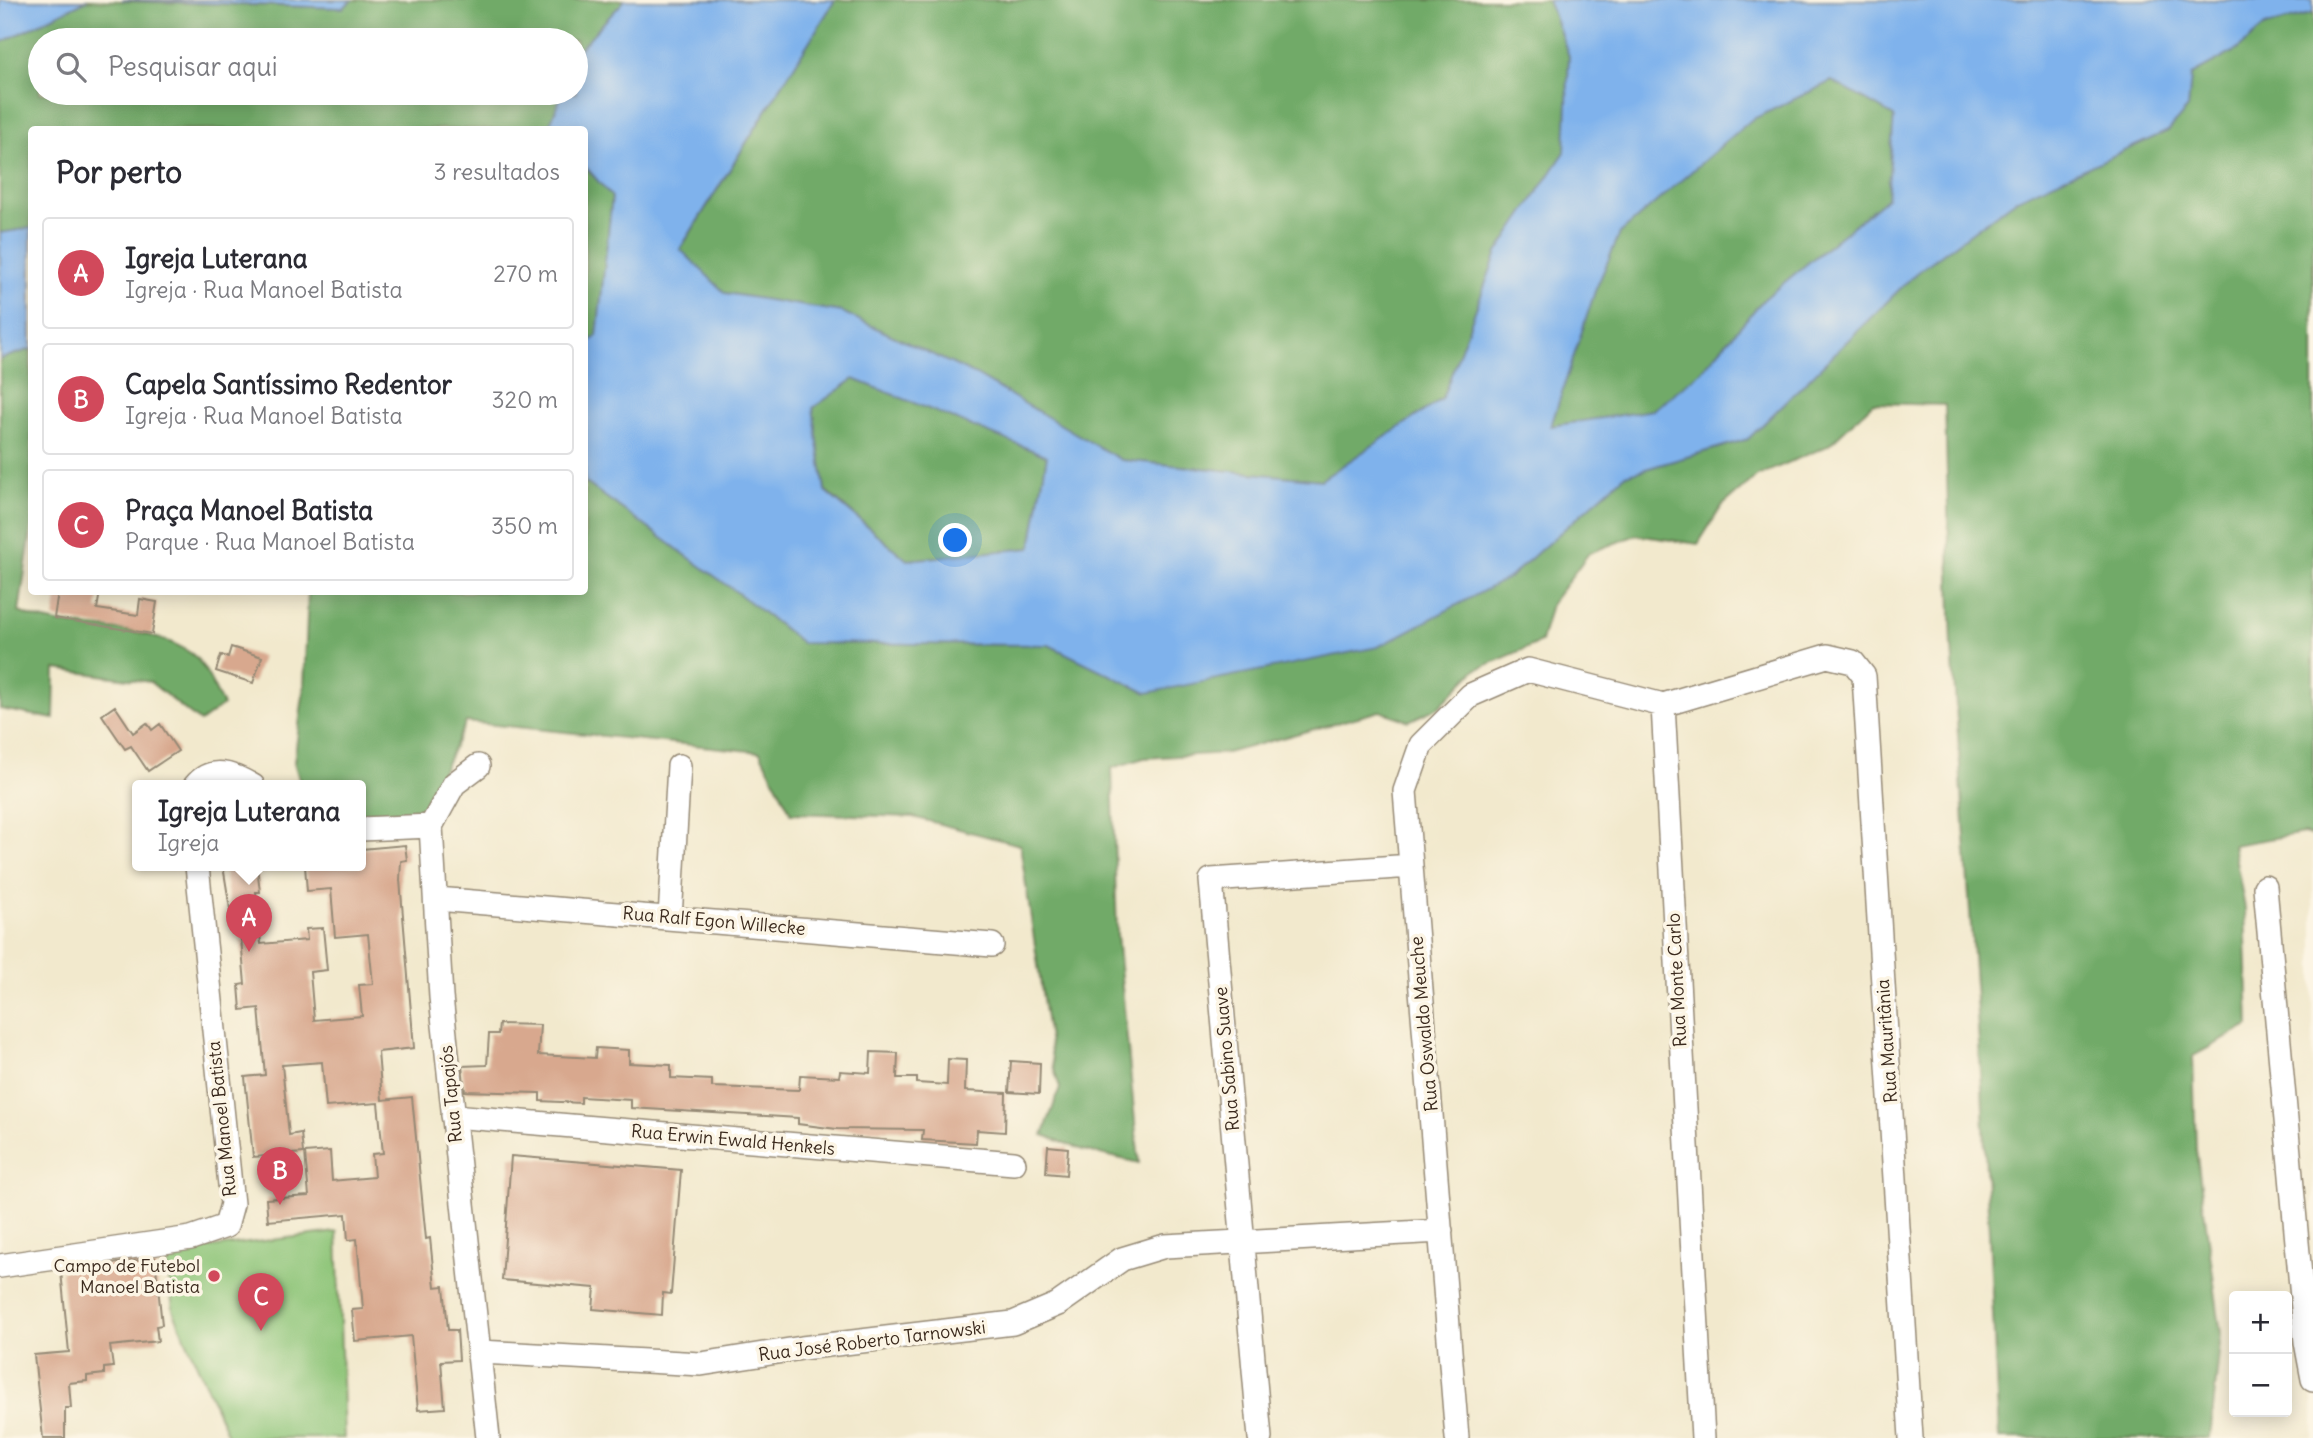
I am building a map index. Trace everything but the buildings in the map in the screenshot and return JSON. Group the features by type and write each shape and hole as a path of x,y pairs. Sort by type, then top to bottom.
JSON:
{"street":[{"name":"Rua Mauritânia","path":"1663,705 1827,656 1853,662 1864,676 1911,1438"},
{"name":"Rua Oswaldo Meuche","path":"1457,1438 1405,791 1420,745 1471,695 1528,670 1663,705"},
{"name":"Rua Monte Carlo","path":"1663,705 1703,1438"},
{"path":"670,918 679,765"},
{"path":"366,829 431,826 454,785 478,766"},
{"path":"200,780 203,776 216,772 243,780"},
{"name":"Rua Tapajós","path":"431,826 437,899 440,998 488,1438"},
{"name":"Rua Sabino Suave","path":"1260,1438 1210,880 1411,866"},
{"name":"Rua Manoel Batista","path":"0,1266 191,1238 226,1226 232,1204 198,871"},
{"path":"2265,887 2306,1342 2313,1379"},
{"name":"Rua Ralf Egon Willecke","path":"437,899 992,945"},
{"name":"Rua Erwin Ewald Henkels","path":"453,1116 1014,1163"},
{"name":"Rua José Roberto Tarnowski","path":"480,1353 701,1364 802,1348 1013,1323 1058,1304 1122,1259 1165,1246 1441,1231"}],"green space":[{"path":"87,0 343,8 352,0 625,0 588,39 588,28 30,28"},
{"path":"835,0 1548,0 1569,56 1565,152 1497,253 1442,399 1321,480 1121,460 976,375 842,312 725,293 680,250"},
{"path":"2313,13 2313,836 2304,833 2233,845 2245,908 2249,1026 2193,1056 2196,1150 2221,1334 2210,1438 1999,1438 1982,1088 1952,648 1945,405 1873,403 1828,446 1757,476 1722,506 1698,544 1636,535 1589,553 1551,604 1541,642 1475,670 1439,707 1409,721 1380,711 1227,753 1144,758 1112,768 1117,935 1139,1163 1083,1150 1043,1135 1060,1088 1053,1066 1020,845 913,817 791,813 760,752 466,722 422,814 366,817 366,780 299,780 294,762 304,688 308,595 588,595 588,484 802,643 1049,645 1147,693 1510,577 1625,475 1748,439 1916,273 2017,199 2168,131 2188,108 2191,75 2237,50 2265,26"},
{"path":"28,29 28,105 557,105 549,126 28,126 28,228 0,233 0,43"},
{"path":"1832,81 1894,116 1887,198 1763,300 1700,373 1653,410 1551,426 1595,291 1620,233 1751,120"},
{"path":"588,170 612,196 597,336 588,343"},
{"path":"28,350 28,551 19,612 62,623 152,636 173,643 192,654 205,671 223,705 200,722 150,682 55,669 54,719 0,709 0,359"},
{"path":"854,379 1047,456 1031,548 907,560 825,490 813,408"},
{"path":"337,1232 344,1438 229,1438 173,1310 166,1253"}],"water":[{"path":"0,0 87,0 28,28 0,43"},
{"path":"122,0 352,0 343,8"},
{"path":"625,0 835,0 680,249 725,293 842,312 976,375 1121,460 1321,480 1442,399 1497,253 1565,152 1569,56 1548,0 2313,0 2313,13 2265,26 2237,50 2191,75 2188,108 2168,131 2017,199 1916,273 1748,439 1625,475 1510,577 1378,647 1147,693 1049,645 802,643 588,484 588,343 597,336 612,197 588,169 588,126 549,126 557,105 588,105 588,39","holes":["1832,81 1894,116 1887,198 1763,300 1700,373 1653,410 1551,426 1595,291 1620,233 1751,120","854,379 1047,456 1031,548 907,560 825,491 813,408"]},
{"path":"28,228 28,350 0,359 0,233"}],"place":[{"name":"Igreja Luterana","path":"249,952"},
{"name":"Capela Santíssimo Redentor","path":"280,1205"},
{"name":"Campo de Futebol Manoel Batista","path":"214,1276"},
{"name":"Praça Manoel Batista","path":"261,1331"}]}
